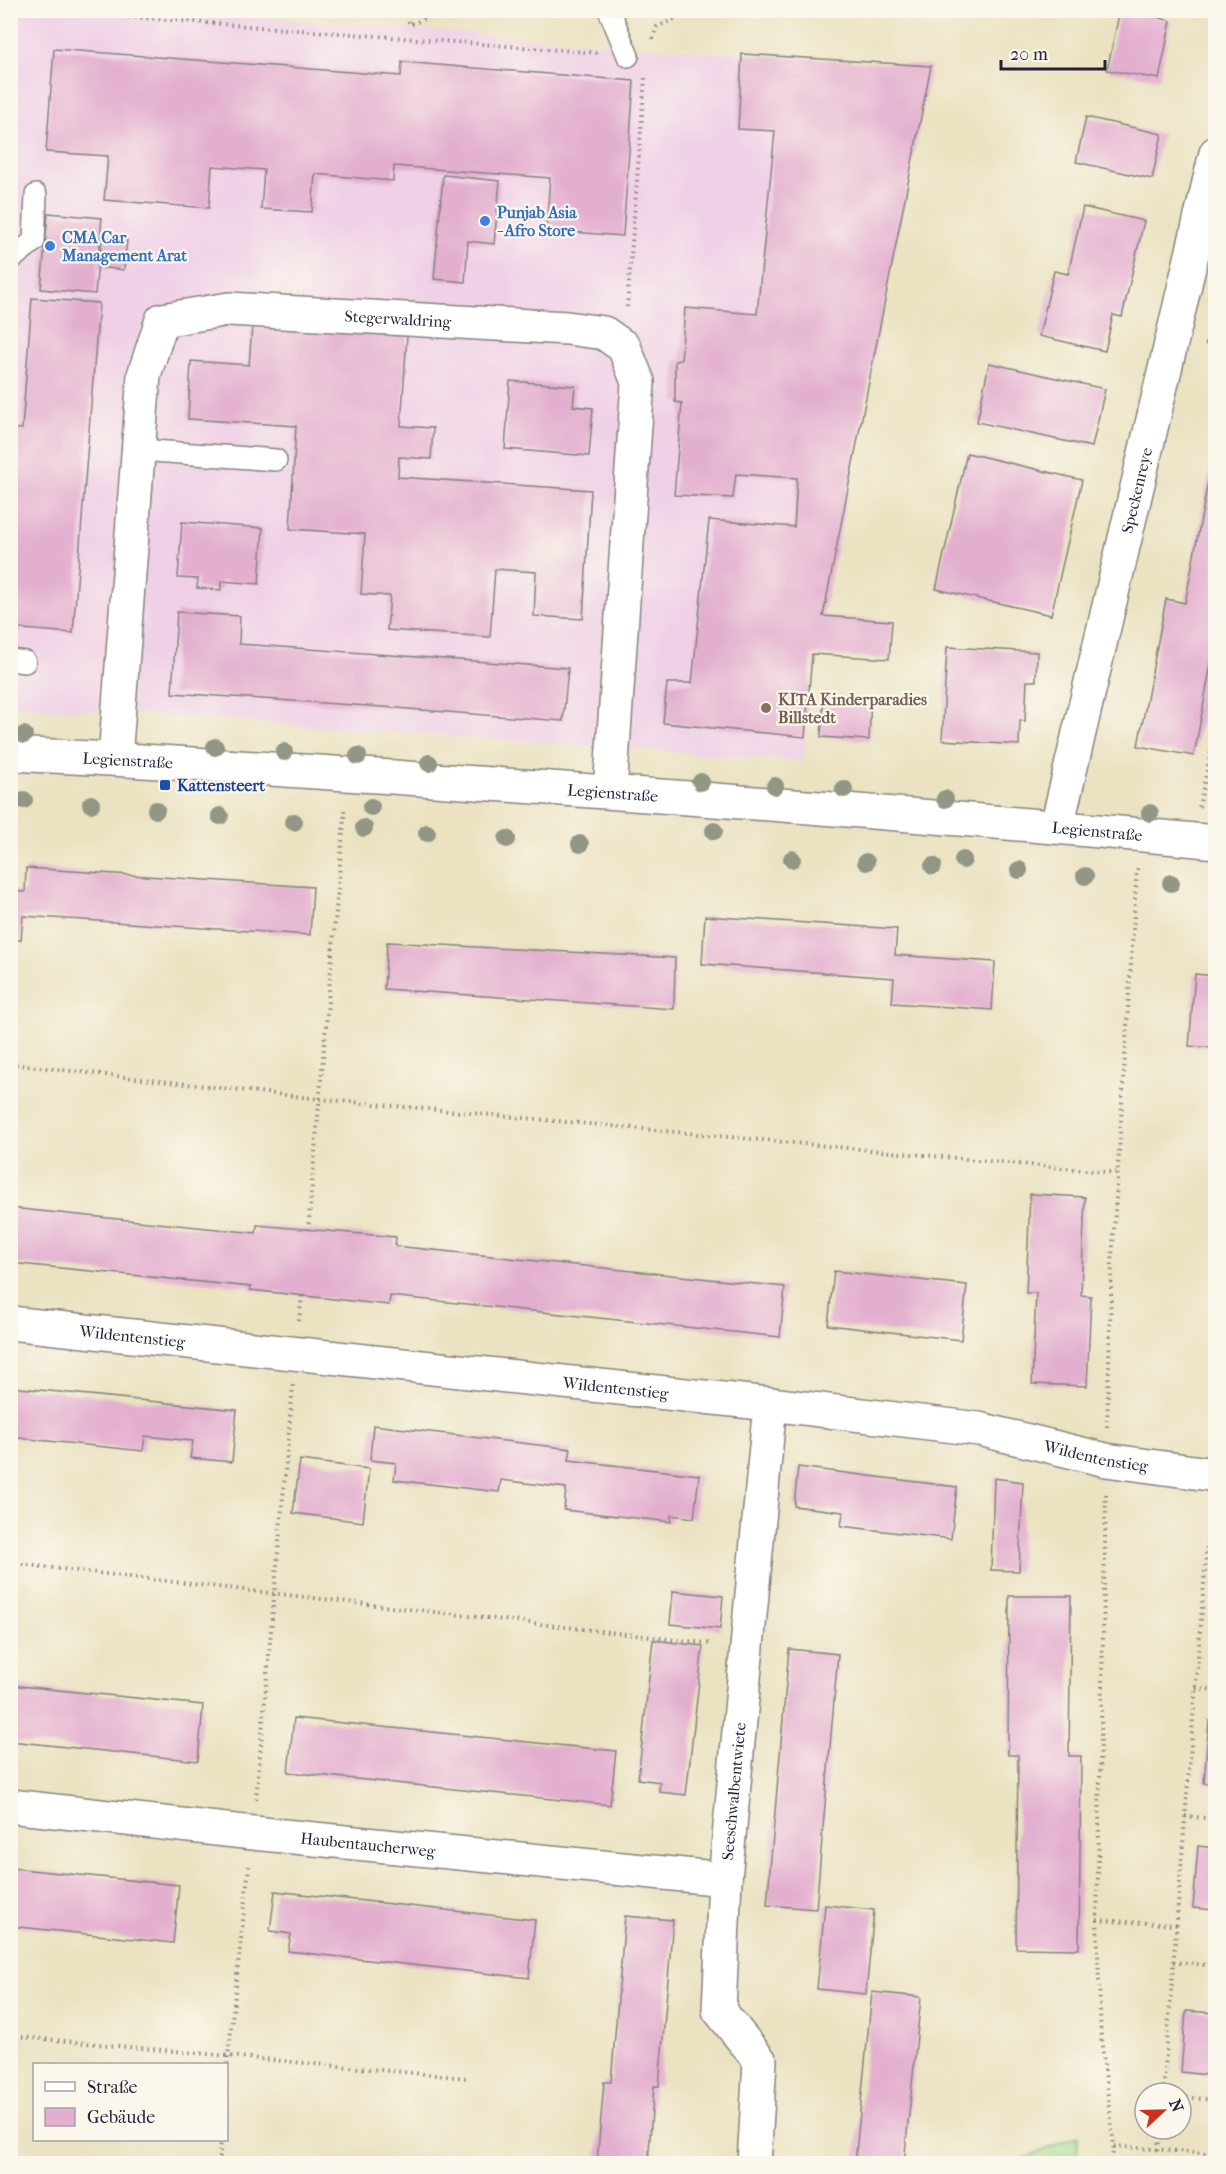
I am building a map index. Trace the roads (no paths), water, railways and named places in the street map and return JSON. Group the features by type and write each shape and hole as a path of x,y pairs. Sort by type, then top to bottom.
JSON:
{"street":[{"name":"Speckenreye","path":"1058,826 1215,153"},
{"name":"Stegerwaldring","path":"116,759 144,375 162,320 229,309 555,328 604,333 624,347 638,382 610,792"},
{"name":"Legienstraße","path":"10,754 610,792 1058,826 1204,841"},
{"name":"Wildentenstieg","path":"10,1323 770,1404 979,1429 1106,1460 1214,1475"},
{"name":"Seeschwalbentwiete","path":"754,2163 760,2061 719,2010 725,1879 770,1404"},
{"name":"Haubentaucherweg","path":"10,1806 253,1833 725,1879"}],"lane":[{"path":"609,10 637,56"},
{"path":"10,260 34,241 36,195"},
{"path":"139,450 276,460"}],"place":[{"name":"Punjab Asia - Afro Store","path":"485,221"},
{"name":"CMA Car Management Arat","path":"50,246"},
{"name":"KITA Kinderparadies Billstedt","path":"766,708"},
{"name":"Kattensteert","path":"165,785"}]}
